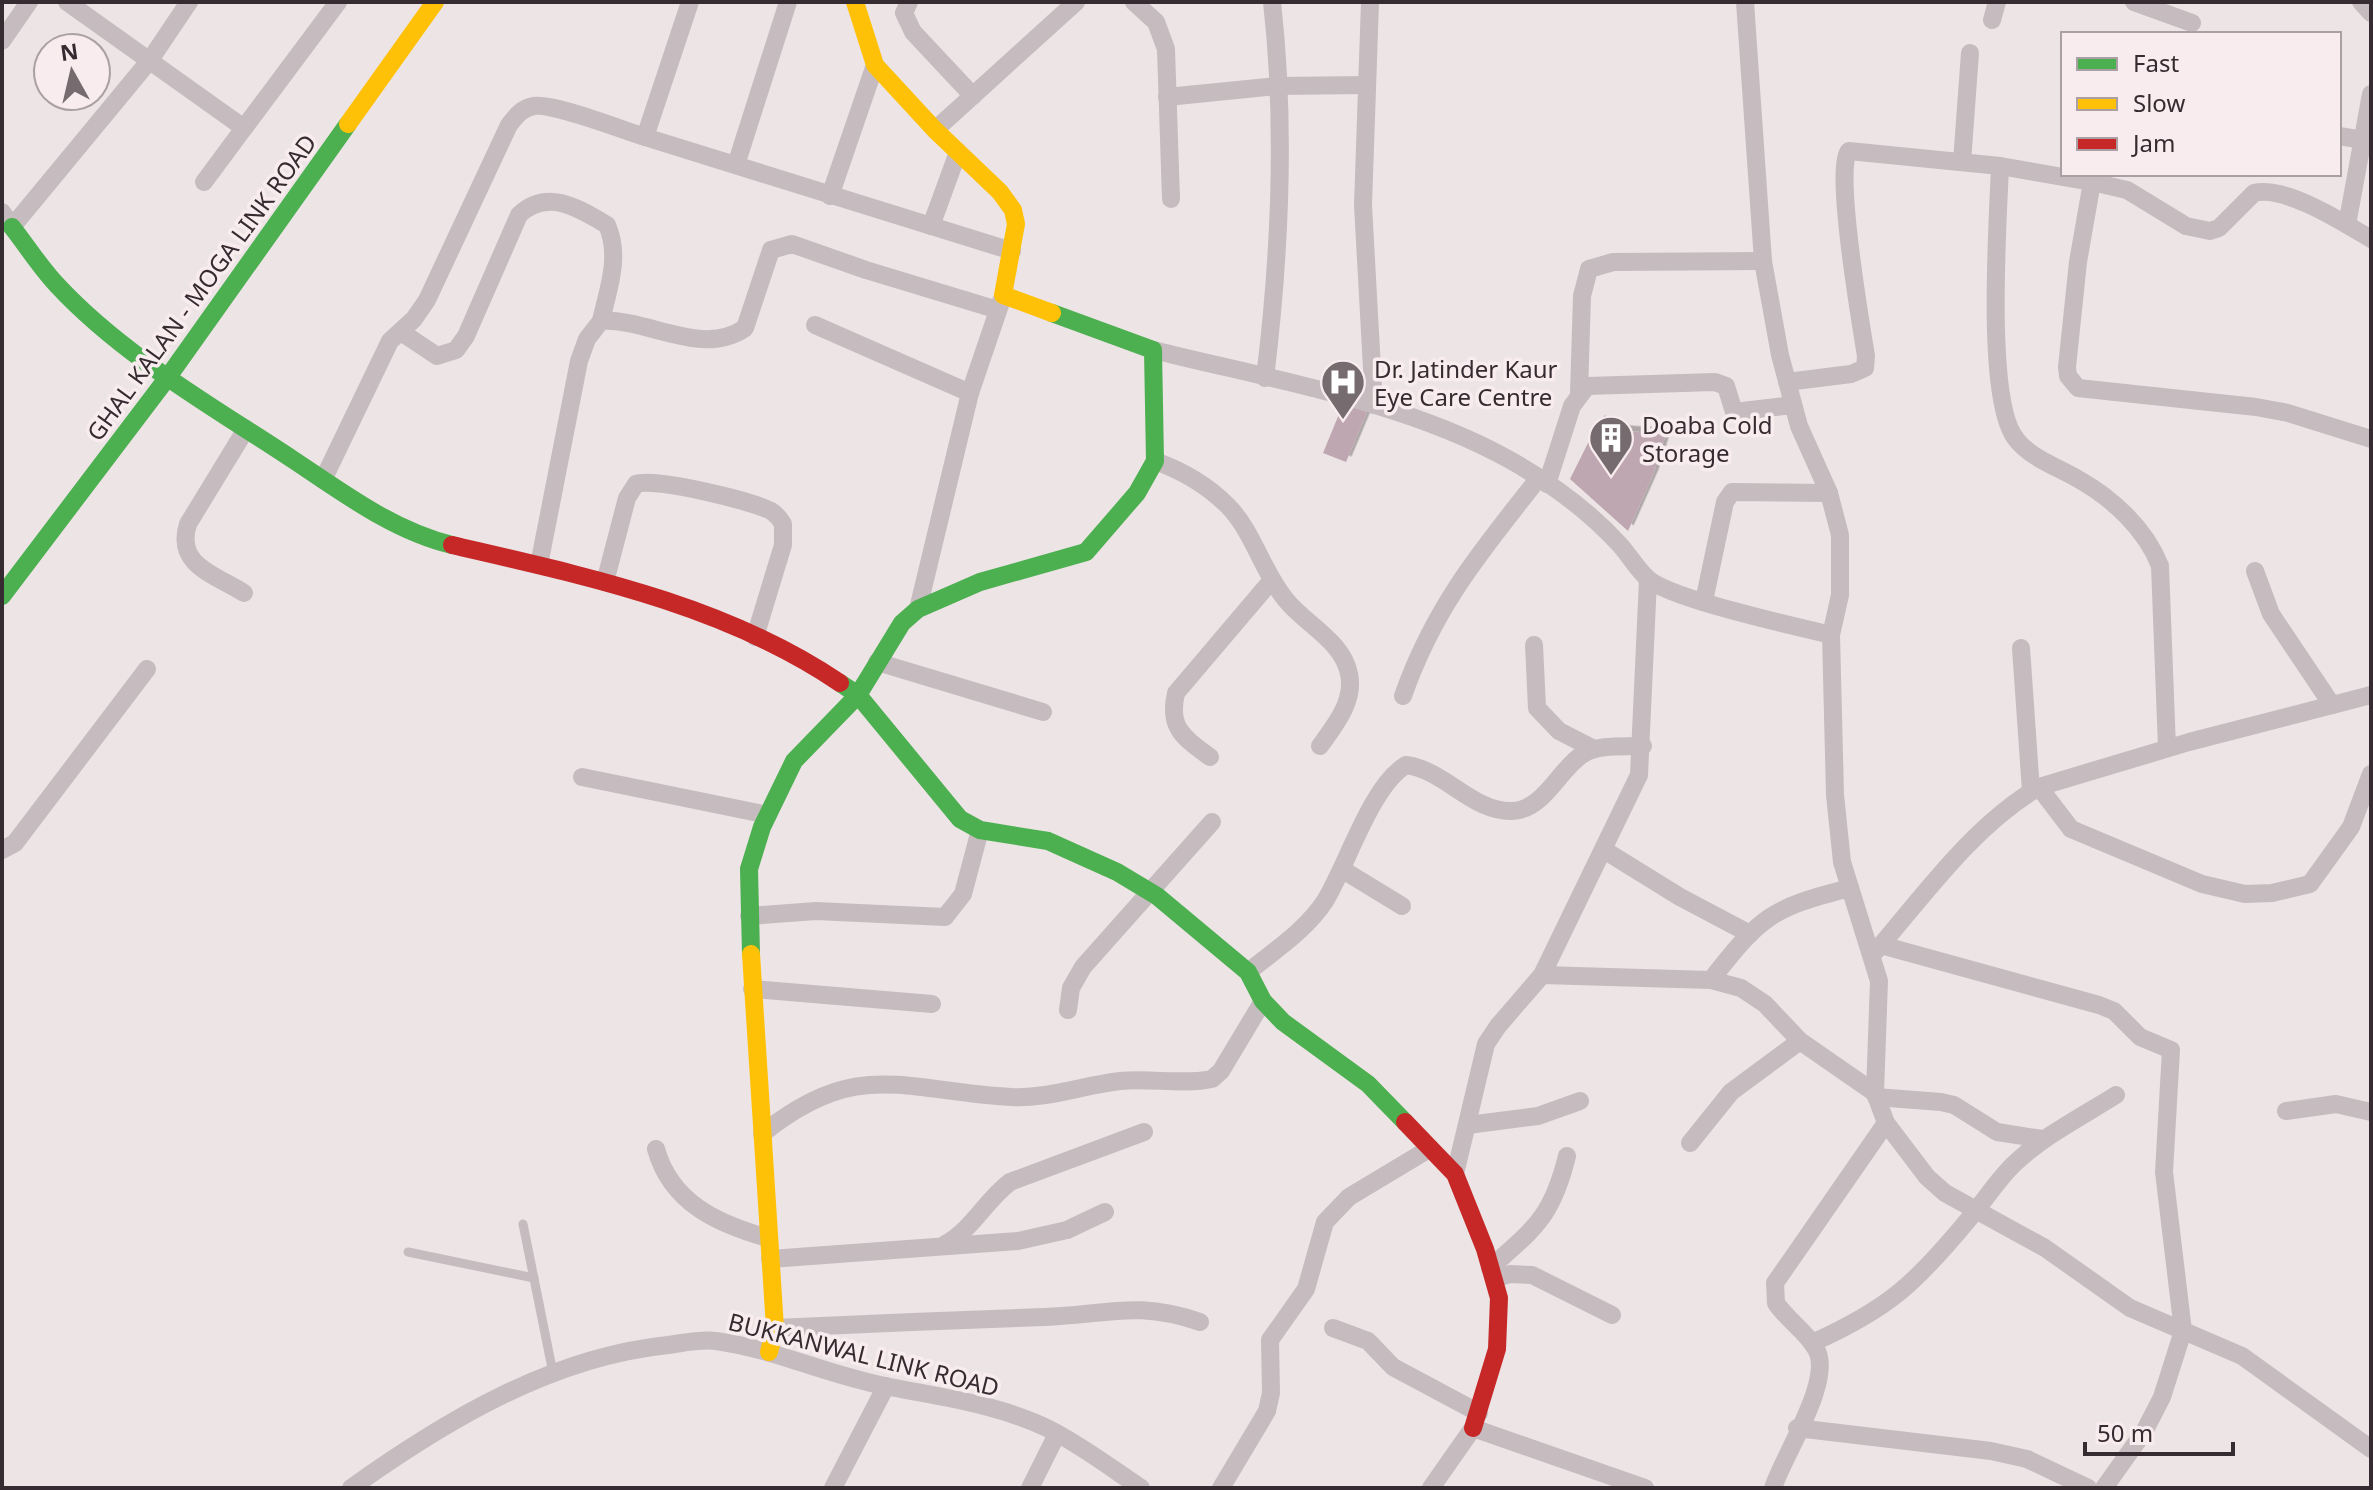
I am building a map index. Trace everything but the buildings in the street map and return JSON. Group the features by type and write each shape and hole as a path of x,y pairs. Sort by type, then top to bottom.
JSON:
{"street":[{"path":"2,41 29,2"},
{"path":"67,2 244,128"},
{"path":"189,2 150,60 7,219 56,284 91,317 168,377 323,480 417,537 605,582 709,613 858,695 960,819 980,830 1048,841 1117,872 1150,891 1248,972 1263,1001 1283,1022 1368,1084 1455,1174 1492,1274 1499,1298 1497,1349 1476,1420 1431,1488"},
{"path":"204,182 338,2"},
{"name":"GHAL KALAN - MOGA LINK ROAD","path":"2,596 168,377 435,2"},
{"path":"645,137 690,2"},
{"path":"736,165 788,2"},
{"path":"855,2 875,65 935,130 1008,200 1016,224 1001,302 970,393 918,609"},
{"path":"909,2 904,13 913,32 973,96"},
{"path":"935,130 1076,2"},
{"path":"1134,2 1156,22 1162,34 1171,199"},
{"path":"1265,378 1275,300 1277,86 1272,2"},
{"path":"1745,2 1763,261 1793,405 1829,493 1840,535 1840,595 1831,635 1835,795 1842,862 1877,950 1876,1095 1886,1123 1927,1177 1976,1212 2045,1248 2130,1308 2242,1356 2371,1449"},
{"path":"2134,2 2192,23"},
{"path":"2361,2 2371,13"},
{"path":"1363,3 1367,85 1363,205 1374,405"},
{"path":"1962,162 1970,53"},
{"path":"830,196 875,65"},
{"path":"1167,97 1277,86 1367,85"},
{"path":"2347,225 2371,94"},
{"path":"323,480 382,355 390,341 427,300 509,125 523,109 544,106 1012,251"},
{"path":"2341,136 2363,140"},
{"path":"1787,382 1851,374 1865,368 1844,193 1843,162 1846,153 1853,150 2000,166 2092,182 2127,190 2186,226 2210,231 2219,228 2254,193 2274,183 2371,239"},
{"path":"931,226 958,152"},
{"path":"2000,166 1995,280 2001,402 2007,425 2017,441 2081,481 2142,530 2152,545 2160,566 2167,748"},
{"path":"2092,182 2078,262 2067,367 2068,376 2078,388 2267,409 2371,439"},
{"path":"401,332 437,356 456,350 466,336 519,215 530,205 543,199 561,202 607,225 614,241 615,260 601,321 587,339 579,361 539,565"},
{"path":"601,321 623,322 698,339 734,336 745,328 771,250 792,244 866,270 1001,302 1153,350 1374,405 1459,436 1509,460 1542,481 1619,543 1648,580 1704,601 1831,635"},
{"path":"1403,696 1421,646 1438,612 1542,481 1579,393 1582,296 1589,269 1613,262 1763,261"},
{"path":"815,325 970,393"},
{"path":"769,1352 775,1328 749,916 749,869 768,815 794,761 858,695 902,623 918,609 980,582 1086,552 1137,493 1155,461 1153,350"},
{"path":"1579,393 1587,386 1604,384 1715,382 1726,386 1734,412 1793,405"},
{"path":"244,593 191,560 184,551 184,538 188,524 246,429"},
{"path":"1155,461 1180,469 1229,507 1245,527 1271,581 1287,602 1338,650 1350,675 1345,706 1320,746"},
{"path":"605,582 627,498 636,484 653,482 771,511 783,524 783,545 755,637"},
{"path":"1704,601 1722,514 1732,492 1829,493"},
{"path":"2255,571 2271,614 2332,705"},
{"path":"1455,1174 1486,1044 1542,975 1631,798 1639,775 1643,746 1648,580"},
{"path":"1210,757 1177,728 1172,711 1176,693 1271,581"},
{"path":"1534,645 1537,708 1559,731 1594,749"},
{"path":"2021,648 2035,789 2071,829 2202,884 2245,894 2272,893 2310,884 2351,827 2371,774"},
{"path":"877,662 1043,712"},
{"path":"2,850 15,843 147,669"},
{"path":"1877,950 1959,855 2035,789 2167,748 2371,695"},
{"path":"1248,972 1311,920 1343,870 1375,799 1389,778 1406,765 1432,772 1483,804 1514,811 1538,799 1580,755 1594,749 1643,746"},
{"path":"582,777 768,815"},
{"path":"1068,1010 1075,977 1212,822"},
{"path":"749,916 816,911 934,919 945,917 963,894 980,830"},
{"path":"1604,850 1680,897 1750,934"},
{"path":"1343,870 1402,906"},
{"path":"1711,980 1750,934 1781,908 1850,888"},
{"path":"1877,950 2099,1005 2114,1011 2140,1037 2171,1050 2164,1172 2183,1331 2162,1397 2144,1432 2104,1488"},
{"path":"1542,975 1711,980 1741,988 1765,1004 1800,1041 1876,1095 1954,1105 1997,1132 2042,1139"},
{"path":"752,989 932,1004"},
{"path":"762,1134 790,1111 845,1086 910,1086 1015,1097 1120,1081 1212,1079 1221,1071 1263,1001"},
{"path":"1690,1143 1731,1092 1800,1041"},
{"path":"1812,1343 1863,1320 1889,1303 1935,1261 2011,1166 2042,1139 2116,1095"},
{"path":"1468,1125 1538,1116 1580,1101"},
{"path":"2286,1111 2336,1104 2370,1109"},
{"path":"1773,1488 1797,1428 1818,1389 1822,1369 1812,1343 1776,1303 1775,1283 1886,1123"},
{"path":"942,1247 961,1236 991,1196 1010,1182 1144,1132"},
{"path":"656,1149 662,1170 672,1187 686,1201 735,1229 768,1238"},
{"path":"1221,1488 1267,1411 1271,1393 1270,1340 1306,1289 1325,1222 1349,1197 1429,1149"},
{"path":"1492,1274 1539,1224 1554,1202 1567,1156"},
{"path":"770,1259 1047,1236 1105,1212"},
{"path":"1492,1274 1532,1275 1612,1315"},
{"path":"775,1328 1054,1317 1136,1308 1171,1312 1200,1322"},
{"path":"1333,1328 1368,1341 1393,1367 1476,1420 1645,1488"},
{"name":"BUKKANWAL LINK ROAD","path":"351,1488 400,1453 492,1400 553,1373 630,1349 712,1340 769,1352 886,1386 946,1395 1057,1434 1141,1488"},
{"path":"833,1488 886,1386"},
{"path":"1797,1428 1991,1451 2027,1459 2088,1488"},
{"path":"1030,1488 1057,1434"}],"lane":[{"path":"523,1224 553,1373"},
{"path":"408,1252 534,1278"}],"traffic: fast":[{"path":"2,596 168,377 348,124"},
{"path":"12,227 57,285 110,335 139,357 369,509 409,530 452,545"},
{"path":"751,954 749,869 762,827 794,761 858,695 902,623 918,609 980,582 1086,552 1137,493 1155,461 1153,350 1052,313"},
{"path":"840,683 858,695 960,819 980,830 1048,841 1117,872 1157,896 1248,972 1263,1001 1283,1022 1368,1084 1405,1122"}],"traffic: slow":[{"path":"348,124 435,2"},
{"path":"855,2 875,65 935,130 1000,192 1013,210 1016,224 1003,295 1052,313"},
{"path":"751,954 775,1328 769,1352"}],"traffic: jam":[{"path":"452,545 603,582 702,613 796,656 840,683"},
{"path":"1405,1122 1455,1174 1485,1249 1499,1298 1497,1349 1473,1428"}],"place":[{"name":"Dr. Jatinder Kaur Eye Care Centre","path":"1343,421"},
{"name":"Doaba Cold Storage","path":"1611,477"}]}
